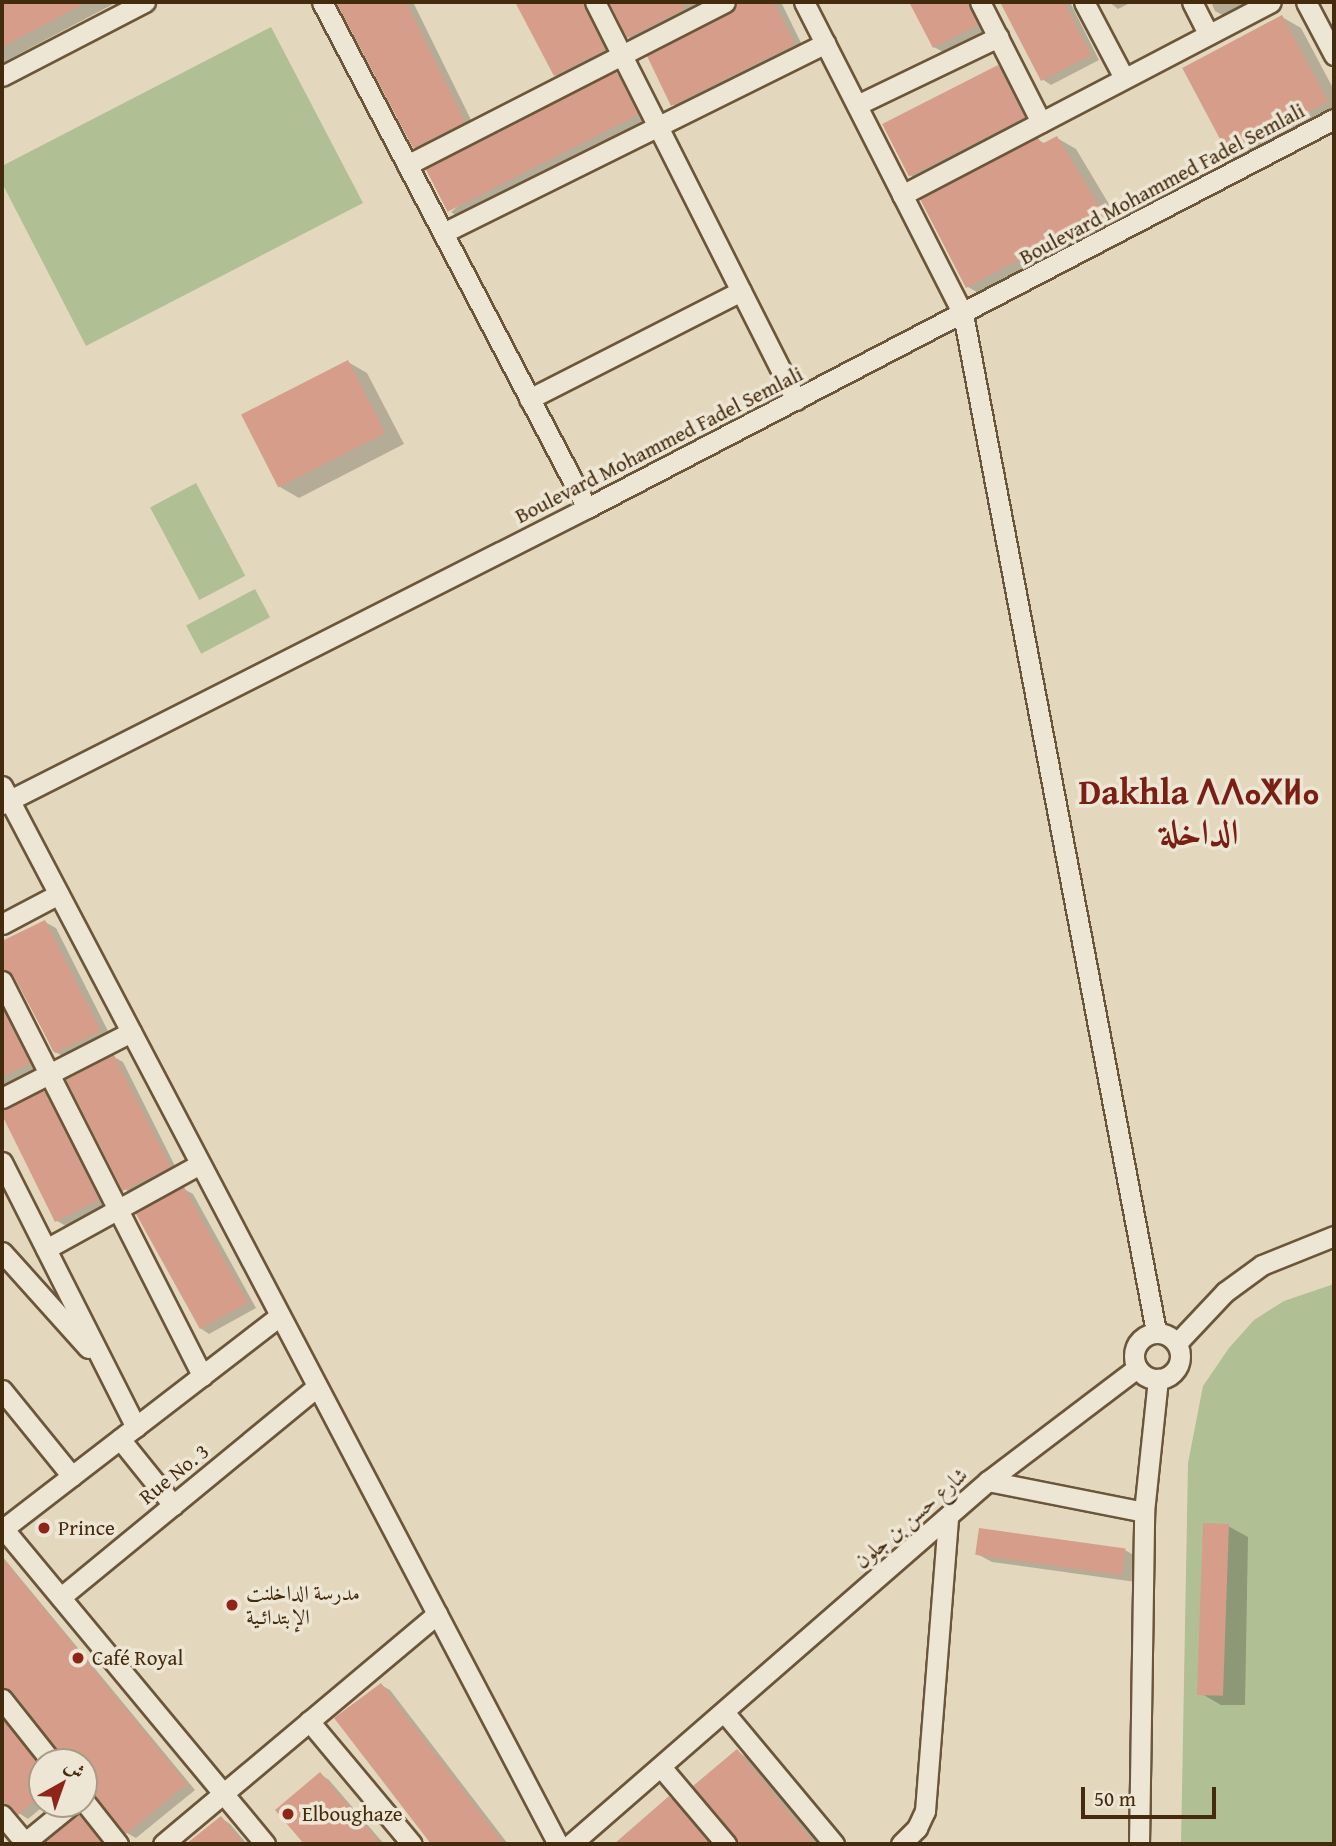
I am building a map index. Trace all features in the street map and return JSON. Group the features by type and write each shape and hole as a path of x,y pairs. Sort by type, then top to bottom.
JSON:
{"street":[{"path":"2,76 110,10 145,2"},
{"path":"321,2 586,508"},
{"path":"595,2 796,400"},
{"path":"407,165 621,55 694,9 725,2"},
{"path":"804,2 962,314 1156,1332"},
{"path":"980,2 1041,122"},
{"path":"1084,2 1124,78"},
{"path":"1192,2 1208,34"},
{"path":"902,195 1271,2"},
{"path":"1306,2 1334,55"},
{"path":"857,105 998,37"},
{"path":"443,233 825,43"},
{"name":"Boulevard Mohammed Fadel Semlali","path":"4,797 586,508 1334,119"},
{"path":"529,399 741,291"},
{"path":"4,797 59,894 558,1844"},
{"path":"2,924 59,894"},
{"path":"2,981 202,1376"},
{"path":"2,1098 131,1032"},
{"path":"2,1162 136,1427"},
{"path":"46,1249 200,1164"},
{"path":"1177,1343 1225,1292 1262,1265 1334,1236"},
{"path":"2,1252 107,1368"},
{"path":"265,1844 3,1528 280,1316"},
{"path":"1156,1332 1172,1337 1177,1343 1180,1359 1178,1367 1166,1377 1158,1379 1143,1374 1137,1368 1134,1352 1142,1338 1156,1332"},
{"name":"شارع حسن بن جلون","path":"571,1844 988,1481 1137,1368"},
{"path":"1139,1844 1144,1512 1158,1379"},
{"name":"Rue No. 3","path":"61,1598 317,1387"},
{"path":"2,1390 72,1476"},
{"path":"120,1439 173,1505"},
{"path":"988,1481 1144,1512"},
{"path":"901,1844 917,1828 925,1811 948,1516"},
{"path":"163,1844 437,1614"},
{"path":"2,1699 41,1748"},
{"path":"724,1712 834,1844"},
{"path":"310,1721 412,1844"},
{"path":"661,1767 726,1844"},
{"path":"2,1815 24,1843 55,1818"},
{"path":"97,1818 118,1844"}],"green space":[{"path":"271,27 363,203 86,346 2,183 2,166"},
{"path":"196,483 245,576 199,600 150,507"},
{"path":"255,589 270,617 201,654 186,626"},
{"path":"1334,1284 1334,1844 1181,1844 1188,1463 1203,1386 1229,1348 1254,1320 1284,1301"}],"building":[{"path":"2,2 87,2 2,47"},
{"path":"336,2 406,2 465,122 413,148"},
{"path":"515,2 583,2 605,50 554,76"},
{"path":"609,2 681,2 685,9 627,38"},
{"path":"740,2 774,2 795,44 671,106 647,56 731,13"},
{"path":"909,2 967,2 978,25 933,48"},
{"path":"1000,2 1064,2 1091,55 1041,81"},
{"path":"1282,15 1328,102 1228,155 1182,68"},
{"path":"998,65 1025,118 909,177 882,124"},
{"path":"616,71 638,115 448,212 425,168"},
{"path":"1057,136 1104,214 966,288 920,199 1038,138 1042,144"},
{"path":"348,360 385,433 278,488 241,414"},
{"path":"45,920 101,1031 55,1053 13,975 2,969 2,941"},
{"path":"2,1008 30,1063 2,1077"},
{"path":"114,1055 171,1166 123,1191 66,1080"},
{"path":"44,1090 99,1200 55,1222 2,1115 2,1110"},
{"path":"184,1187 248,1302 200,1329 136,1214"},
{"path":"1203,1523 1229,1524 1223,1696 1197,1695"},
{"path":"979,1528 1126,1549 1122,1575 975,1555"},
{"path":"2,1557 187,1784 126,1834 98,1801 98,1748 55,1748 12,1691 2,1687"},
{"path":"381,1683 504,1844 431,1844 334,1718"},
{"path":"2,1718 28,1751 28,1807 18,1815 11,1807 2,1803"},
{"path":"737,1749 815,1844 738,1844 735,1836 693,1786"},
{"path":"320,1772 381,1844 304,1844 275,1810"},
{"path":"669,1796 710,1844 614,1844"},
{"path":"221,1816 244,1844 186,1844"},
{"path":"74,1818 82,1818 103,1844 42,1844"}],"place":[{"name":"Prince","path":"44,1528"},
{"name":"مدرسة الداخلنت الإبتدائـية","path":"232,1605"},
{"name":"Café Royal","path":"78,1658"},
{"name":"Elboughaze","path":"288,1814"}],"district":[{"name":"Dakhla ⴷⴷⴰⵅⵍⴰ الداخلة","path":"1199,812"}]}
